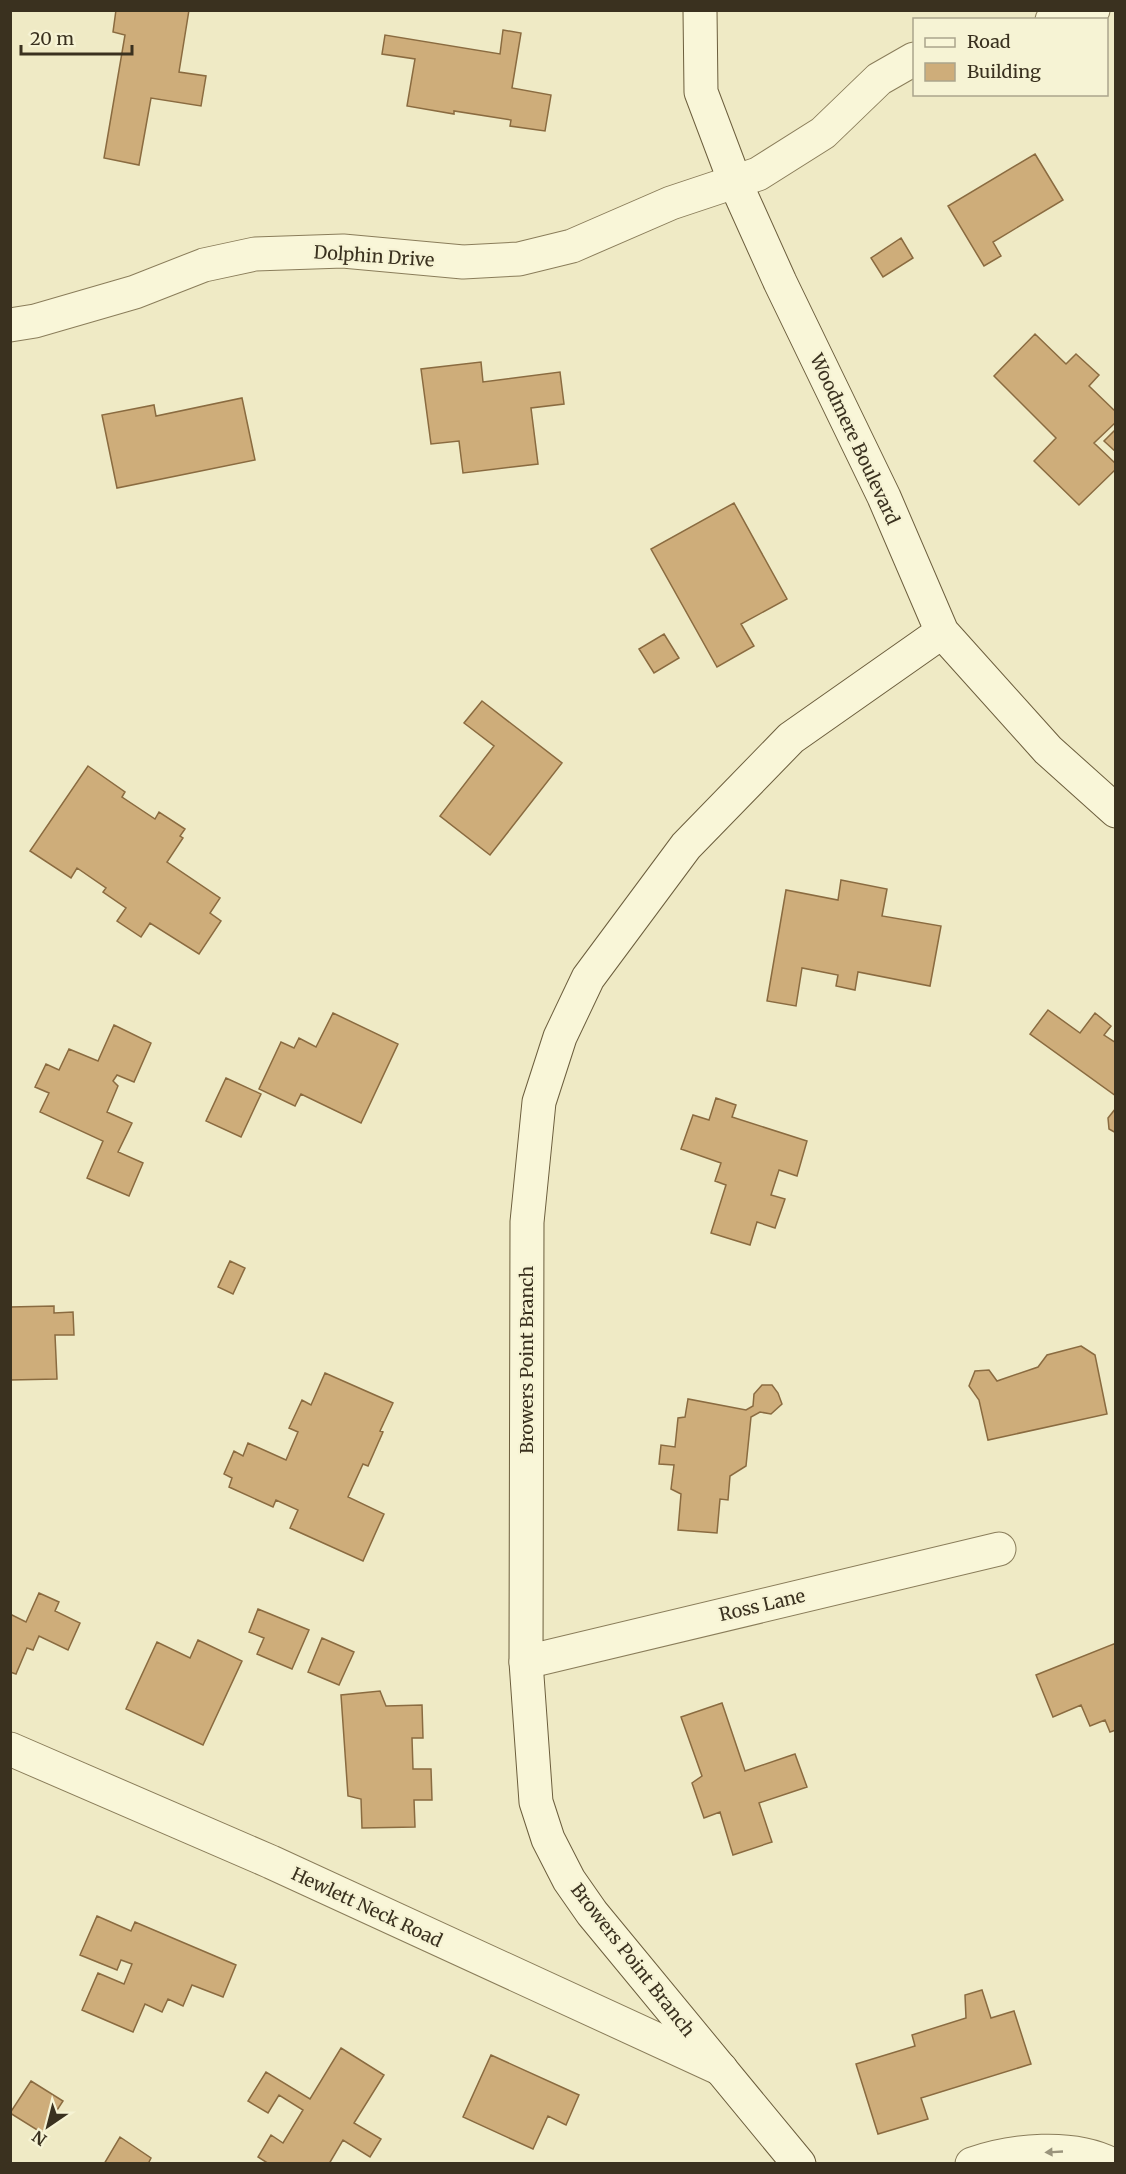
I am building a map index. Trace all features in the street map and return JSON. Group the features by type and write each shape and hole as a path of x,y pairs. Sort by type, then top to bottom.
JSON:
{"street":[{"name":"Woodmere Boulevard","path":"700,10 701,92 735,182 780,282 884,497 942,632 1048,750 1116,811"},
{"path":"1060,18 1093,10"},
{"name":"Dolphin Drive","path":"10,325 35,321 135,292 204,265 255,254 343,251 464,262 519,259 572,246 671,203 758,174 823,133 879,79 913,60"},
{"name":"Browers Point Branch","path":"799,2163 592,1913 569,1880 548,1839 536,1802 526,1662 527,1222 539,1102 560,1037 588,978 686,846 791,738 942,632"},
{"name":"Ross Lane","path":"526,1662 999,1549"},
{"name":"Hewlett Neck Road","path":"10,1749 271,1862 721,2069"},
{"path":"972,2163 996,2155 1064,2151 1100,2158 1111,2163"}],"building":[{"path":"116,10 189,10 179,72 206,76 201,106 151,98 139,165 104,158 125,35 113,32"},
{"path":"503,30 521,33 512,88 551,95 545,131 510,126 511,120 407,106 415,59 382,54 385,35 500,54"},
{"path":"1035,154 1063,200 993,242 1001,256 984,266 948,206"},
{"path":"901,238 913,258 883,277 871,258"},
{"path":"1035,334 1066,364 1076,354 1099,375 1089,386 1116,412 1116,422 1094,443 1116,464 1116,469 1079,505 1034,461 1056,438 994,376"},
{"path":"481,362 483,382 560,372 564,404 531,408 538,464 463,473 459,441 431,444 421,369"},
{"path":"242,398 255,460 117,488 102,415 154,405 156,416"},
{"path":"1116,429 1116,452 1104,441"},
{"path":"734,503 787,599 741,624 754,646 717,667 651,549"},
{"path":"664,634 679,658 654,673 639,649"},
{"path":"482,701 562,763 490,855 440,816 494,746 464,723"},
{"path":"88,766 125,792 122,797 155,819 159,812 185,829 180,836 183,838 167,862 220,898 210,913 221,921 199,954 150,923 141,937 117,921 126,908 103,892 106,888 77,868 71,878 30,851"},
{"path":"841,880 887,889 882,916 941,926 930,986 858,972 855,990 836,986 838,975 802,968 796,1006 767,1001 786,890 838,900"},
{"path":"1048,1010 1080,1033 1095,1013 1111,1026 1104,1035 1116,1043 1116,1096 1030,1034"},
{"path":"333,1013 398,1044 361,1123 301,1094 295,1106 259,1089 281,1042 294,1048 299,1038 316,1047"},
{"path":"114,1025 151,1043 134,1082 117,1075 113,1081 118,1086 107,1112 132,1123 118,1152 143,1163 129,1196 87,1178 103,1141 40,1112 49,1093 35,1087 46,1064 59,1070 69,1049 98,1061"},
{"path":"226,1078 261,1094 241,1137 206,1121"},
{"path":"716,1098 736,1105 732,1117 807,1141 797,1176 779,1170 771,1195 785,1199 775,1228 757,1222 750,1245 711,1233 726,1185 715,1181 721,1163 681,1149 693,1115 709,1120"},
{"path":"1116,1108 1116,1133 1109,1129 1108,1118"},
{"path":"230,1261 245,1268 233,1294 218,1287"},
{"path":"54,1306 54,1313 73,1312 74,1335 55,1335 57,1379 10,1380 10,1307"},
{"path":"1081,1346 1095,1355 1107,1414 988,1440 979,1400 969,1386 975,1371 989,1370 997,1381 1038,1367 1047,1355"},
{"path":"325,1373 393,1403 368,1466 363,1464 348,1497 384,1514 363,1561 290,1528 298,1510 276,1500 273,1507 229,1487 232,1478 224,1474 234,1451 243,1456 248,1443 286,1460 298,1432 289,1428 302,1400 311,1405"},
{"path":"762,1385 772,1385 782,1404 771,1414 760,1412 751,1417 746,1466 730,1476 728,1500 720,1499 717,1533 678,1530 681,1494 671,1489 674,1465 659,1464 661,1445 675,1447 678,1418 685,1417 688,1399 746,1410 753,1406 754,1394"},
{"path":"39,1593 59,1602 55,1611 80,1623 68,1650 39,1636 33,1650 27,1648 16,1674 10,1672 10,1614 26,1622"},
{"path":"258,1609 309,1630 292,1669 257,1654 264,1638 249,1632"},
{"path":"322,1638 354,1652 339,1685 308,1672"},
{"path":"198,1640 242,1661 203,1745 126,1709 157,1642 190,1658"},
{"path":"1116,1643 1116,1730 1110,1732 1105,1720 1090,1726 1081,1705 1053,1717 1036,1675"},
{"path":"380,1691 386,1706 422,1705 423,1738 412,1738 413,1769 431,1769 432,1800 414,1800 415,1827 362,1828 361,1799 348,1796 341,1695"},
{"path":"722,1703 745,1771 795,1754 807,1787 759,1803 772,1842 733,1855 720,1812 704,1818 692,1783 702,1776 681,1717"},
{"path":"97,1916 131,1931 135,1922 236,1965 223,1997 192,1985 183,2006 168,1999 162,2012 145,2004 133,2032 82,2010 98,1973 124,1984 132,1964 121,1960 117,1970 80,1955"},
{"path":"982,1990 991,2018 1014,2011 1031,2064 921,2098 928,2119 878,2134 856,2064 915,2046 912,2035 966,2018 965,1995"},
{"path":"341,2048 384,2075 354,2123 381,2139 370,2157 343,2140 329,2164 269,2164 258,2157 271,2135 283,2143 303,2110 279,2095 268,2113 248,2101 266,2072 310,2099"},
{"path":"491,2055 579,2095 566,2125 548,2116 533,2149 463,2117"},
{"path":"31,2081 63,2101 42,2133 10,2113"},
{"path":"120,2137 151,2158 148,2164 104,2164"}]}
